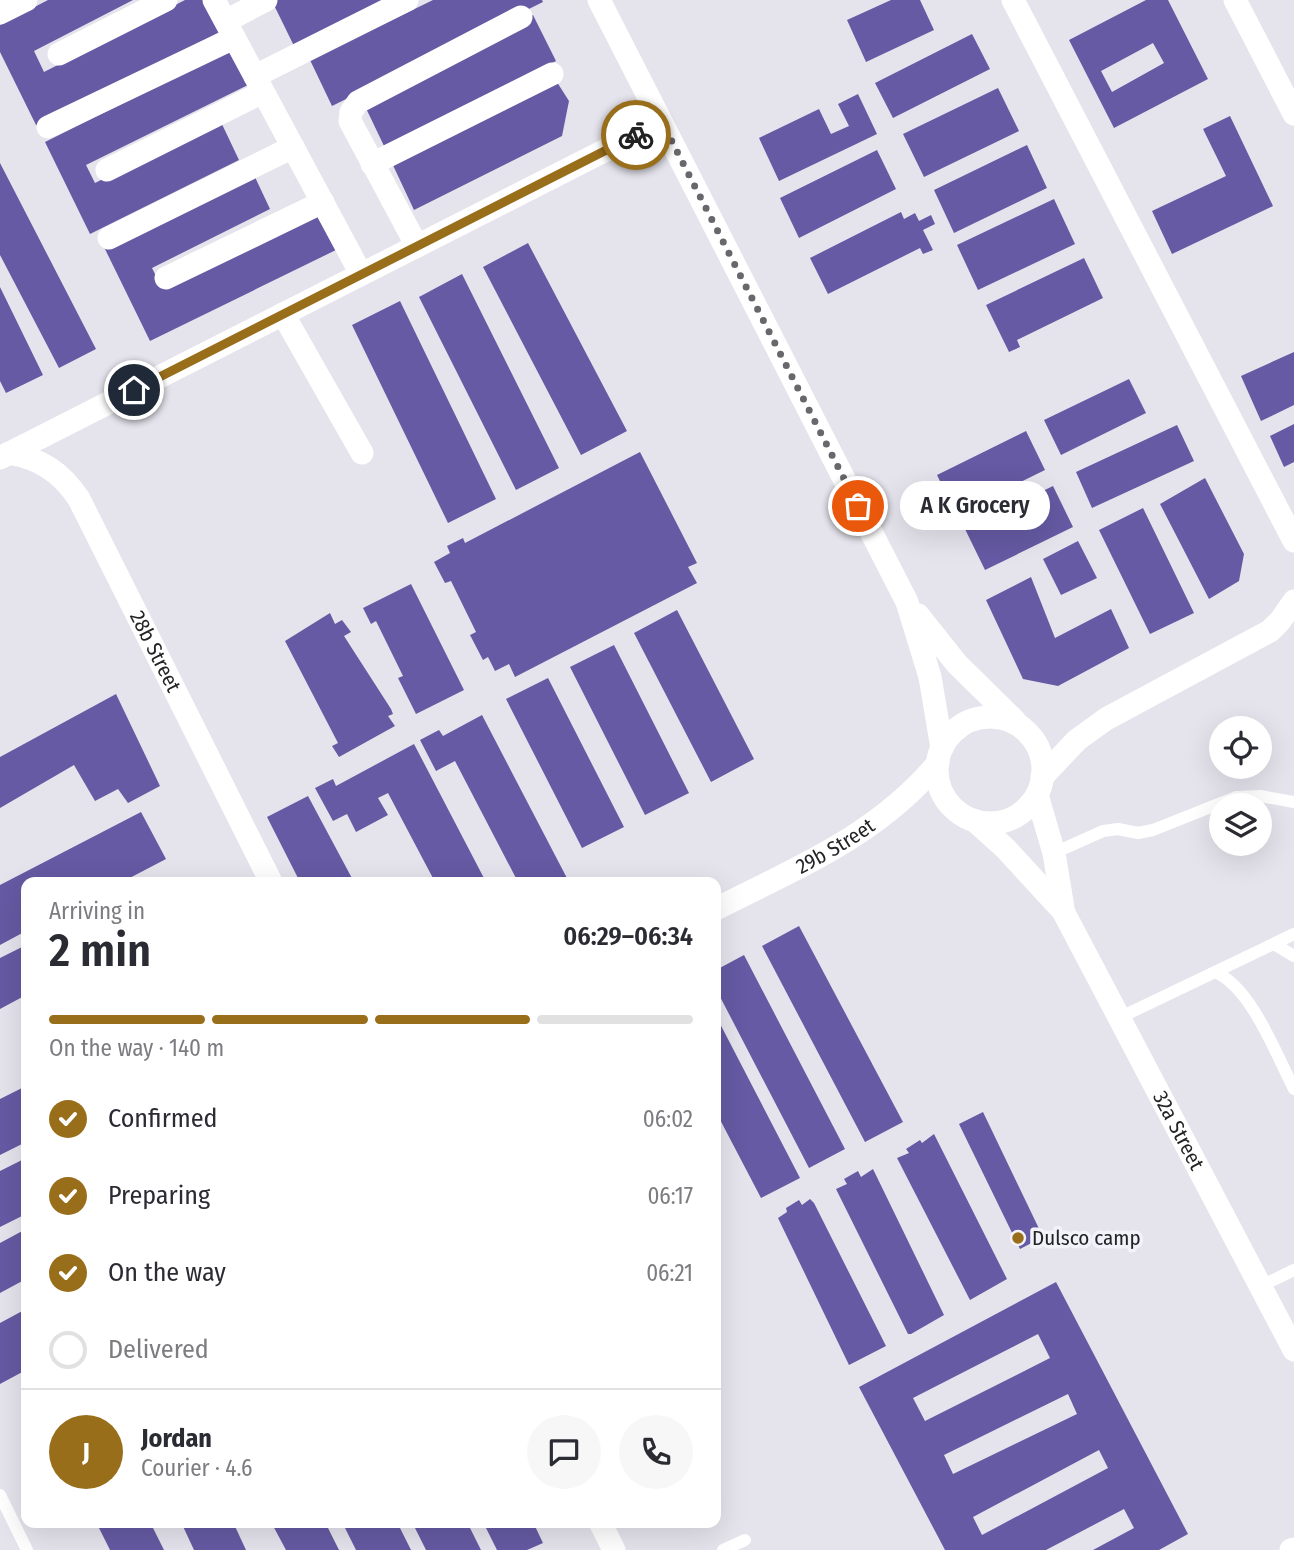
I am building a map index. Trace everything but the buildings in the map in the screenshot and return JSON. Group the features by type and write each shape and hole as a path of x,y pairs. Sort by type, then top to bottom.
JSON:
{"street":[{"path":"0,13 26,0"},
{"path":"59,54 166,0"},
{"path":"214,0 361,274"},
{"path":"48,127 230,29 266,0"},
{"path":"107,170 407,0"},
{"path":"599,0 907,602 930,677 940,756 938,778 950,805 961,815 990,823 1019,815 1077,740 1106,719 1270,631 1294,601"},
{"path":"1013,0 1294,541"},
{"path":"1235,0 1294,114"},
{"path":"417,246 350,121 351,112 358,102 521,17"},
{"path":"372,164 552,74"},
{"path":"4,455 662,122"},
{"path":"109,238 293,147"},
{"path":"166,278 323,202"},
{"path":"283,314 362,453"},
{"name":"28b Street","path":"4,455 26,456 57,472 79,499 268,877"},
{"path":"907,602 957,664 1030,735 1042,762 1040,786"},
{"path":"940,756 950,735 961,725 975,719 1005,719 1018,725"},
{"name":"29b Street","path":"721,906 852,839 900,804 940,756"},
{"name":"32a Street","path":"1040,786 1063,911"},
{"name":"32a Street","path":"975,821 1006,848 1063,911 1294,1350"},
{"path":"603,1528 614,1550"}],"lane":[{"path":"1054,853 1103,831 1118,829 1138,833 1153,830 1236,797 1260,796 1294,802"},
{"path":"1119,1018 1294,934"},
{"path":"1274,944 1294,957"},
{"path":"1215,972 1232,981 1247,999 1294,1089"},
{"path":"1261,1286 1294,1270"},
{"path":"0,1495 27,1550"},
{"path":"723,1550 745,1541"}],"way so far":[{"path":"636,135 662,122 858,506"}],"place":[{"name":"A K Grocery","path":"858,506"},
{"name":"Dulsco camp","path":"1018,1238"}],"route":[{"path":"134,390 636,135"}]}
